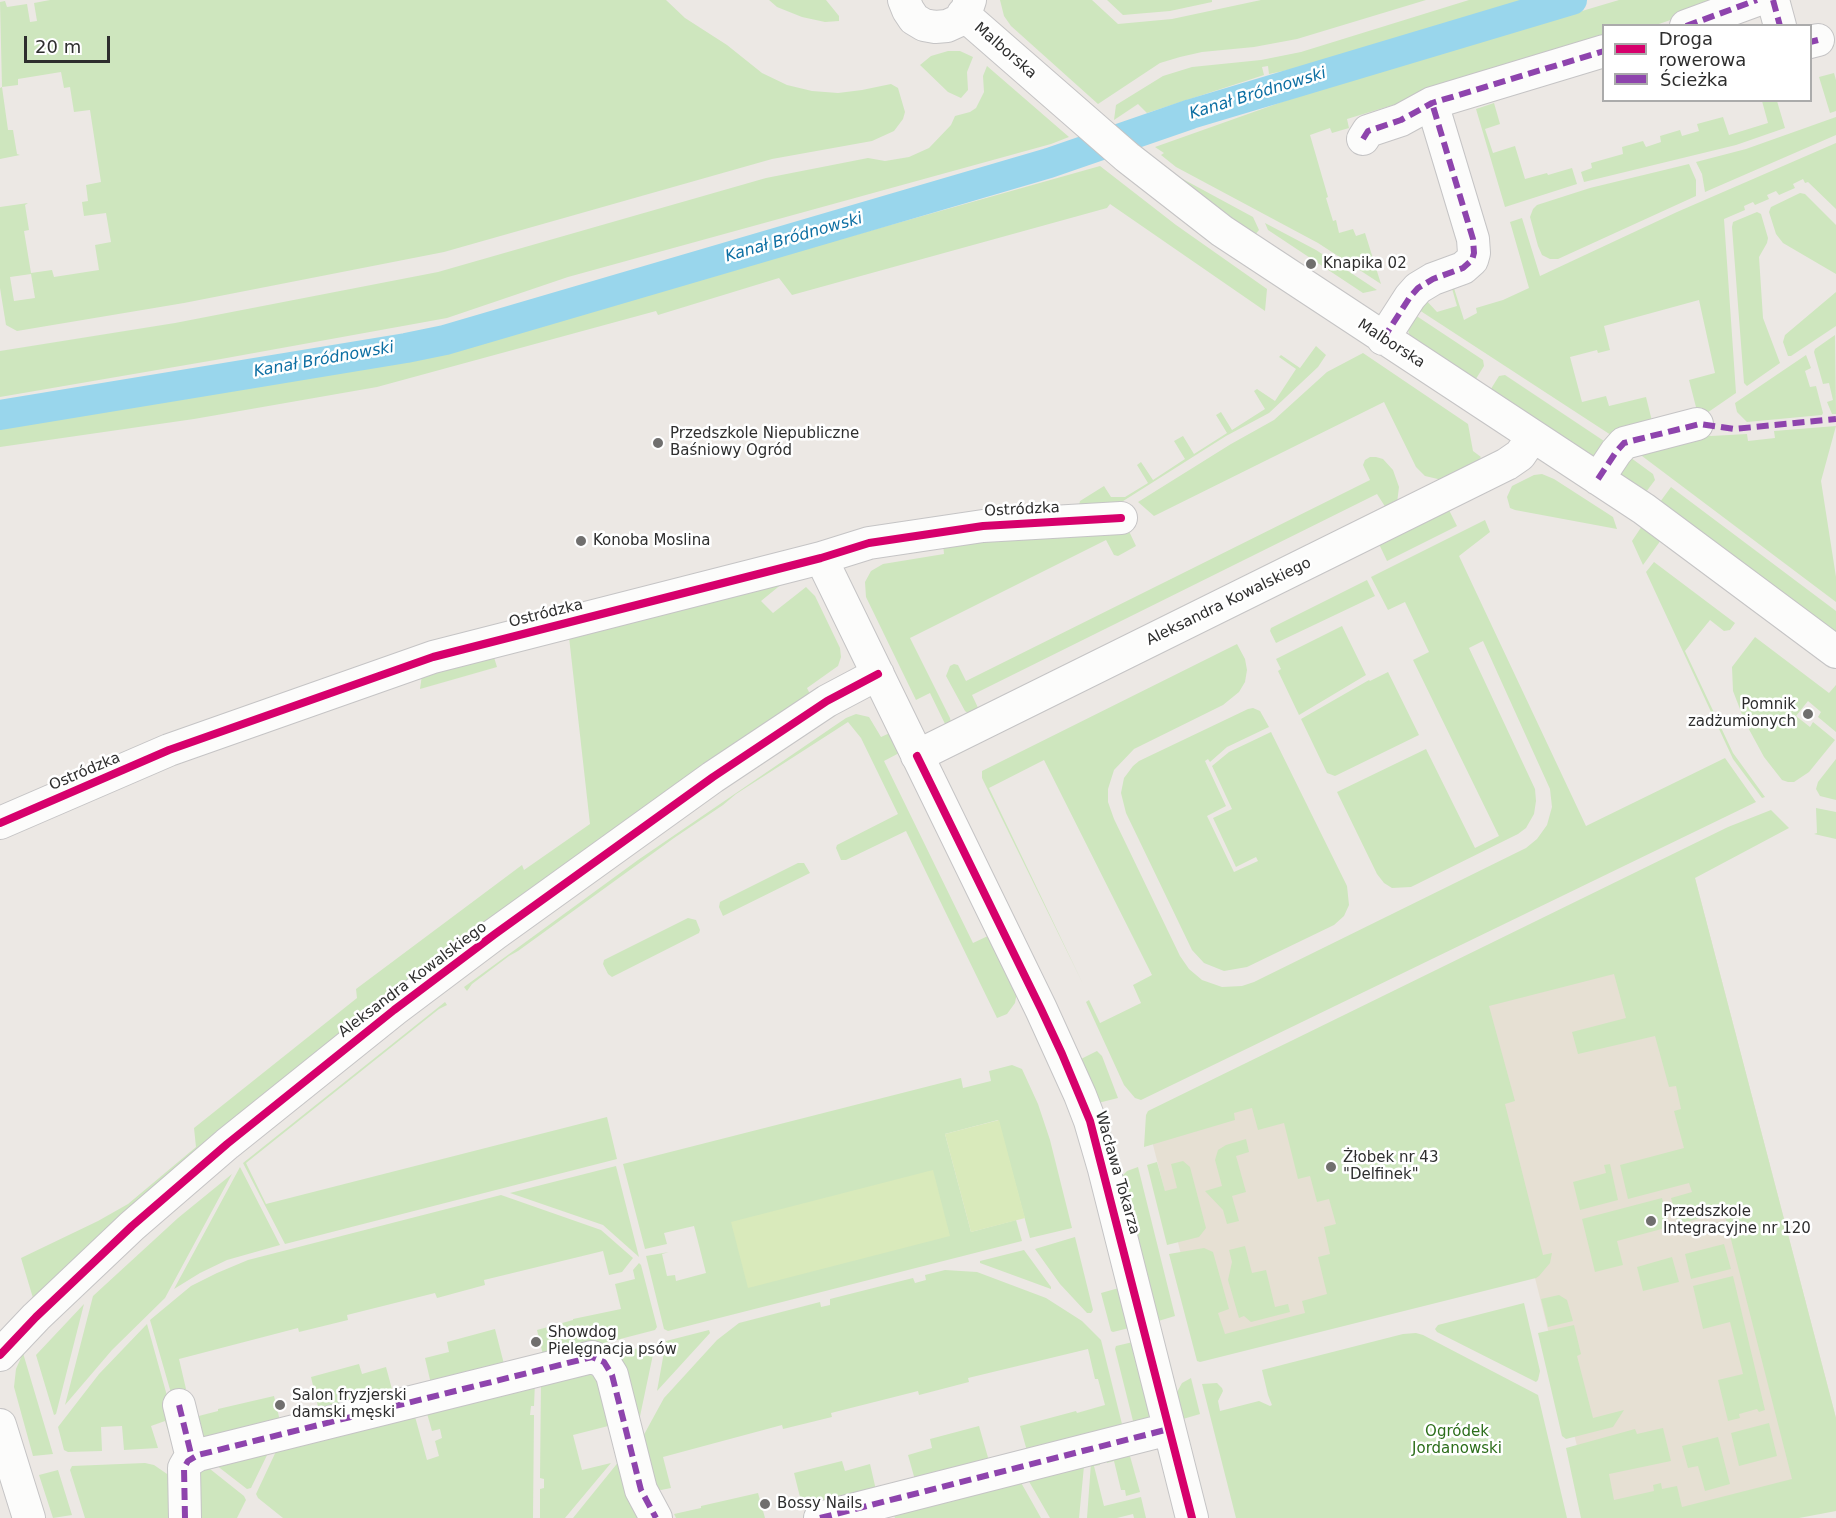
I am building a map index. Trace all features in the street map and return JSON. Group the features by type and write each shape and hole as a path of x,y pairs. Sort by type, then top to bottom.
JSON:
{"street":[{"path":"904,0 914,19 930,27 947,26 958,21 967,7"},
{"path":"1691,24 1757,0"},
{"path":"1773,0 1779,24"},
{"name":"Malborska","path":"967,7 1127,157 1222,231 1644,509 1836,652"},
{"path":"1363,139 1368,131 1401,120 1432,103 1602,52"},
{"path":"1383,339 1418,288 1428,281 1467,266 1474,252 1474,243 1432,103"},
{"path":"1598,479 1624,443 1696,424"},
{"name":"Aleksandra Kowalskiego","path":"917,756 1507,464 1520,454 1533,436"},
{"name":"Ostródzka","path":"0,823 169,750 433,657 822,558 869,543 1001,524 1121,518"},
{"name":"Wacława Tokarza","path":"822,558 1041,1009 1090,1121 1192,1518"},
{"name":"Aleksandra Kowalskiego","path":"0,1355 36,1317 132,1226 227,1144 385,1017 694,790 827,701 878,674"},
{"path":"185,1518 183,1475 186,1464 198,1455 592,1357 604,1362 612,1375 641,1490 656,1518"},
{"path":"178,1405 192,1458"},
{"path":"0,1425 29,1518"},
{"path":"820,1518 1169,1429"}],"shaded area":[{"name":"Przedszkole Integracyjne nr 120","path":"1695,878 1836,1418 1836,1484 1700,1518 1595,1518 1533,1270 1206,1352 1152,1141"}],"green space":[{"path":"50,0 666,0 685,18 727,45 762,73 787,85 812,91 838,93 891,84 898,88 905,112 894,131 872,141 772,159 444,252 184,303 17,331 6,325 0,288 0,207 28,203 25,205 29,230 24,231 31,273 52,270 54,277 99,270 95,245 111,242 106,213 84,216 82,202 88,201 86,185 101,182 90,110 74,112 70,87 64,88 61,72 18,79 18,85 2,87 0,2 5,1 7,7 27,4 30,22 37,21 34,3","holes":["31,274 35,298 14,301 10,277"]},
{"path":"769,0 826,0 839,16 839,21 825,22 802,17 777,7"},
{"path":"1000,0 1092,0 1118,24 1172,19 1261,0 1426,0 1297,39 1254,47 1202,52 1160,63 1098,104 1011,26 1004,16"},
{"path":"1107,0 1212,0 1212,2 1170,11 1123,15"},
{"path":"1469,0 1532,0 1317,64 1269,74 1268,66 1262,67 1264,75 1147,113 1138,104 1114,120 1116,105 1163,76 1192,67 1261,60 1301,52"},
{"path":"1619,0 1728,0 1659,24 1602,24 1602,41 1347,119 1349,128 1332,133 1330,128 1310,135 1333,221 1336,220 1339,233 1353,229 1356,236 1365,233 1381,284 1318,243 1176,167 1161,155 1164,153 1155,147 1310,92"},
{"path":"948,51 960,51 973,57 967,72 968,90 961,98 948,92 920,65 931,56"},
{"path":"987,66 1069,137 1051,144 568,277 447,318 0,397 0,351 175,323 438,272 766,178 868,158 885,161 909,157 929,148 951,125 955,116 976,108 984,92 983,76"},
{"path":"1834,73 1836,111 1830,113 1819,77"},
{"path":"2,87 8,130 13,130 17,154 20,155 0,159 0,88"},
{"path":"1762,102 1777,102 1785,128 1736,145 1584,182 1581,172 1592,168 1591,163 1623,154 1622,147 1643,141 1646,147 1661,142 1660,136 1680,130 1682,136 1699,131 1697,124 1723,117 1729,135 1768,123"},
{"path":"1494,103 1500,124 1485,129 1493,153 1515,146 1525,179 1572,168 1577,184 1505,207 1476,109"},
{"path":"1836,117 1836,135 1705,192 1702,174 1696,162 1746,149"},
{"path":"1836,143 1836,209 1803,179 1793,184 1795,188 1779,195 1776,191 1767,195 1769,199 1755,205 1753,202 1744,206 1745,210 1724,219 1736,393 1704,415 1697,411 1689,380 1715,373 1699,300 1604,326 1610,350 1598,353 1597,350 1570,357 1582,402 1606,396 1609,406 1646,397 1652,421 1614,437 1416,308 1424,298 1437,312 1457,306 1451,285 1453,285 1464,320 1477,313 1476,308 1503,300 1529,288 1510,222 1522,218 1540,276 1677,212"},
{"path":"1155,164 1253,217 1259,230 1254,236"},
{"path":"1689,164 1696,180 1696,196 1558,259 1550,259 1542,255 1530,217 1537,205 1590,188"},
{"path":"1100,166 1176,225 1267,289 1265,311 1110,204 1107,208 792,295 779,278 658,315 656,311 377,387 194,419 0,447 0,425 439,352"},
{"path":"1800,193 1805,194 1836,225 1836,274 1783,243 1776,234 1769,212 1771,207"},
{"path":"1757,212 1761,214 1768,238 1759,257 1763,318 1780,363 1747,386 1744,383 1732,227 1733,222"},
{"path":"1265,223 1316,250 1377,290 1363,293 1268,230"},
{"path":"1836,292 1836,326 1788,356 1783,342 1785,335"},
{"path":"1412,313 1483,360 1484,366 1474,382 1410,337 1407,327"},
{"path":"1835,335 1836,414 1832,414 1827,402 1833,400 1829,383 1823,384 1814,352"},
{"path":"1316,346 1326,355 1318,367 1269,413 1226,436 1120,503 1079,505 1080,501 1104,486 1111,497 1125,497 1148,483 1137,465 1141,462 1153,480 1185,459 1174,441 1183,436 1194,454 1227,433 1216,415 1221,412 1232,430 1265,409 1254,391 1257,389 1275,401 1296,369 1279,357 1281,355 1300,368"},
{"path":"1363,353 1468,424 1473,451 1481,457 1476,463 1442,480 1425,476 1416,467 1384,402 1154,516 1138,502 1274,420 1327,372"},
{"path":"1806,355 1811,368 1805,371 1810,387 1816,386 1822,415 1747,422 1737,412 1735,403"},
{"path":"1505,375 1607,443 1600,455 1591,456 1489,392 1499,376"},
{"path":"1836,426 1821,481 1836,577 1836,602 1642,456 1639,447 1701,434 1711,436 1747,434 1748,441 1775,438 1774,431"},
{"path":"1627,455 1653,474 1655,480 1646,492 1621,475 1620,467"},
{"path":"1370,457 1383,459 1393,470 1399,487 1397,503 1386,508 1377,494 972,695 980,712 969,714 965,711 946,676 950,666 958,665 966,681 1370,480 1363,465"},
{"path":"1542,474 1554,479 1613,517 1617,529 1510,508 1507,497 1512,486 1534,475"},
{"path":"1671,487 1836,611 1836,633 1660,502"},
{"path":"1448,508 1457,526 1387,561 1379,544"},
{"path":"1485,520 1490,532 1459,556 1586,826 1725,758 1756,802 1141,1100 1135,1098 1124,1085 1086,1002 1089,1000 1100,1023 1141,1003 1133,985 1152,975 1044,760 989,788 1083,984 982,778 982,771 1237,644 1245,659 1247,670 1245,682 1239,692 1223,705 1134,749 1114,770 1108,789 1108,802 1114,819 1180,956 1189,969 1202,980 1222,987 1242,986 1254,982 1526,848 1537,839 1547,825 1552,807 1550,789 1483,641 1469,648 1535,789 1534,814 1526,828 1411,887 1392,888 1384,883 1377,874 1337,792 1426,749 1475,848 1499,836 1413,660 1429,652 1405,602 1388,610 1371,577"},
{"path":"1642,526 1661,540 1643,565 1632,541"},
{"path":"1127,527 1136,546 1118,556 1114,555 1106,540 910,638 951,723 947,728 930,693 916,700 866,597 865,582 871,571 883,564 944,554 943,544 1112,535"},
{"path":"1654,562 1735,623 1730,630 1724,631 1710,620 1685,651 1733,753 1765,797 1762,798 1733,759 1646,572"},
{"path":"1367,580 1375,596 1276,643 1270,631 1271,628"},
{"path":"783,583 761,601 773,613 806,587 815,596 840,648 841,657 838,666 807,688 811,696 35,1299 33,1298 21,1258 128,1204 196,1147 194,1128 357,998 356,989 522,865 524,870 590,824 569,637"},
{"path":"1342,626 1366,675 1299,715 1278,671 1281,669 1276,659"},
{"path":"1755,637 1829,693 1836,685 1836,732 1818,717 1821,712 1808,701 1796,716 1810,727 1813,722 1835,740 1809,772 1794,782 1782,780 1764,757 1745,722 1733,691 1732,667"},
{"path":"493,654 497,667 420,689 422,675"},
{"path":"1388,672 1419,735 1335,776 1327,773 1301,719 1369,680"},
{"path":"1253,708 1260,711 1269,727 1227,747 1210,762 1208,759 1205,761 1226,806 1207,816 1234,872 1258,861 1256,857 1236,867 1213,818 1232,809 1212,766 1229,752 1271,732 1347,886 1349,905 1344,916 1334,925 1247,967 1224,971 1204,963 1192,950 1126,813 1121,793 1124,778 1139,761"},
{"path":"856,714 869,717 881,737 892,732 901,752 884,761 973,943 990,935 1017,992 1015,1003 1007,1014 997,1018 906,831 846,860 841,860 837,845 898,814 861,738 848,722 736,794 509,956 472,984 467,991 464,987 638,860 846,718"},
{"path":"1836,759 1836,800 1820,796 1816,789 1818,782"},
{"path":"1816,808 1836,812 1836,839 1814,834 1817,833"},
{"path":"1771,810 1789,828 1695,878 1836,1418 1836,1511 1799,1518 1581,1518 1566,1448 1635,1429 1637,1434 1663,1428 1671,1461 1609,1474 1614,1500 1654,1491 1653,1485 1661,1483 1662,1489 1677,1486 1682,1507 1792,1479 1724,1212 1678,1224 1671,1198 1692,1192 1689,1183 1628,1199 1620,1165 1684,1148 1674,1111 1681,1109 1676,1086 1669,1087 1655,1036 1578,1054 1572,1032 1626,1018 1614,974 1489,1006 1515,1101 1505,1104 1543,1255 1552,1253 1550,1263 1539,1276 1197,1361 1169,1254 1204,1248 1213,1252 1229,1309 1218,1313 1225,1334 1305,1313 1302,1301 1327,1294 1318,1257 1330,1254 1324,1227 1336,1224 1329,1199 1317,1202 1310,1176 1298,1179 1284,1123 1258,1130 1252,1108 1234,1113 1235,1120 1144,1147 1148,1111 1728,827"},
{"path":"798,863 804,863 810,873 723,916 719,907 720,902"},
{"path":"688,918 696,920 699,933 612,977 608,974 603,964 604,960"},
{"path":"445,1002 447,1005 246,1163 266,1204 607,1117 617,1159 285,1244 243,1163"},
{"path":"1097,1051 1102,1056 1118,1098 1098,1103 1081,1059"},
{"path":"1012,1065 1022,1069 1038,1104 1050,1140 1072,1228 1030,1238 998,1120 945,1134 971,1232 1016,1220 1022,1241 668,1331 664,1329 646,1256 669,1252 662,1254 667,1276 675,1275 676,1281 706,1273 694,1226 664,1233 667,1244 645,1249 623,1164 961,1078 963,1088 991,1081 989,1071"},
{"path":"999,1120 1025,1218 971,1232 945,1134"},
{"path":"1246,1139 1249,1152 1236,1156 1246,1192 1232,1196 1239,1221 1227,1224 1223,1210 1205,1191 1222,1186 1215,1160 1218,1150"},
{"path":"1183,1161 1190,1167 1206,1228 1199,1237 1167,1245 1147,1165 1157,1162 1165,1191 1177,1188 1171,1164"},
{"path":"1610,1164 1618,1200 1580,1210 1573,1182 1606,1173 1604,1165"},
{"path":"616,1166 639,1257 603,1225 510,1193"},
{"path":"240,1167 280,1245 227,1260 174,1289"},
{"path":"1138,1167 1175,1316 1155,1322 1120,1178 1127,1171"},
{"path":"933,1170 950,1236 748,1288 731,1222"},
{"path":"232,1174 165,1298 112,1350 65,1405 93,1296 178,1218"},
{"path":"501,1195 601,1230 633,1258 622,1272 609,1275 603,1251 484,1280 485,1285 437,1298 435,1293 347,1315 348,1320 299,1332 298,1328 179,1359 186,1389 171,1393 150,1320 191,1286 248,1260"},
{"path":"1662,1198 1669,1227 1617,1241 1623,1265 1595,1272 1582,1219"},
{"path":"1075,1237 1093,1310 1091,1313 1087,1313 1060,1284 1035,1249"},
{"path":"1724,1244 1731,1269 1691,1279 1685,1254"},
{"path":"1245,1246 1252,1273 1266,1270 1275,1307 1288,1304 1290,1312 1251,1322 1244,1316 1239,1318 1228,1280 1232,1262 1229,1250"},
{"path":"1024,1250 1051,1289 980,1263 980,1261"},
{"path":"1672,1257 1679,1282 1643,1291 1637,1267"},
{"path":"639,1263 657,1327 655,1330 547,1358 543,1355 537,1330 573,1319 621,1309 615,1284 635,1279 633,1270"},
{"path":"945,1270 977,1272 1046,1298 1082,1321 1101,1340 1124,1432 1027,1451 1020,1426 1105,1405 1098,1379 1095,1379 1088,1349 968,1378 969,1382 919,1395 918,1391 831,1413 832,1417 783,1429 782,1425 663,1457 671,1488 661,1490 649,1488 641,1440 664,1398 717,1340 739,1323 820,1302 821,1307 830,1305 830,1299 913,1278 915,1283 926,1280 925,1275"},
{"path":"1733,1276 1765,1410 1759,1412 1757,1409 1739,1414 1740,1418 1728,1421 1718,1380 1743,1374 1730,1322 1703,1329 1693,1286"},
{"path":"1119,1288 1129,1328 1113,1332 1101,1293"},
{"path":"1559,1295 1567,1300 1573,1321 1548,1327 1541,1299"},
{"path":"1524,1303 1540,1371 1536,1382 1435,1329 1438,1325"},
{"path":"84,1304 56,1414 54,1415 36,1355"},
{"path":"147,1324 176,1428 172,1443 165,1421 151,1426 158,1448 124,1450 122,1426 101,1427 102,1451 68,1452 64,1450 58,1427 99,1374"},
{"path":"1574,1325 1581,1354 1577,1356 1593,1418 1624,1410 1613,1427 1566,1439 1562,1436 1538,1333"},
{"path":"495,1329 504,1364 431,1384 425,1358 449,1352 447,1342"},
{"path":"709,1330 710,1333 657,1391 666,1341"},
{"name":"Ogródek Jordanowski","path":"1416,1333 1538,1395 1567,1518 1236,1518 1202,1384 1217,1383 1222,1388 1223,1391 1218,1401 1220,1411 1259,1401 1270,1406 1272,1405 1262,1370 1403,1334"},
{"path":"1133,1342 1153,1421 1135,1429 1115,1349 1116,1346"},
{"path":"655,1345 639,1421 617,1354"},
{"path":"23,1353 53,1454 33,1456 14,1387 16,1369"},
{"path":"359,1364 362,1374 386,1367 393,1393 319,1411 311,1377"},
{"path":"582,1370 597,1378 616,1424 573,1435 582,1470 611,1463 565,1518 540,1518 540,1489 544,1488 544,1479 540,1478 541,1382"},
{"path":"1191,1378 1200,1414 1183,1419 1176,1394 1182,1383"},
{"path":"535,1382 534,1406 531,1406 530,1415 534,1415 533,1518 283,1518 256,1494 279,1445 414,1413 427,1460 439,1456 435,1441 442,1438 440,1429 432,1431 426,1410"},
{"path":"274,1396 280,1421 204,1442 191,1418 218,1411 218,1409"},
{"path":"1769,1423 1777,1456 1739,1466 1731,1433"},
{"path":"979,1426 989,1461 915,1480 908,1455 932,1448 930,1439"},
{"path":"1718,1437 1730,1484 1705,1491 1698,1466 1688,1468 1682,1446"},
{"path":"271,1447 251,1488 247,1489 216,1465"},
{"path":"1128,1449 1140,1492 1126,1496 1125,1490 1121,1490 1114,1461 1107,1463 1105,1455"},
{"path":"1098,1457 1100,1465 1094,1466 1104,1506 1141,1497 1146,1518 1134,1518 1133,1514 1117,1518 1087,1518 1091,1463"},
{"path":"620,1460 639,1518 573,1518"},
{"path":"842,1461 845,1471 870,1464 876,1490 809,1512 803,1509 794,1473"},
{"path":"145,1463 154,1465 170,1476 178,1518 85,1518 70,1470 72,1466"},
{"path":"205,1465 244,1496 246,1500 237,1518 192,1518 191,1483"},
{"path":"1084,1466 1079,1518 1050,1518 1027,1478"},
{"path":"58,1470 72,1515 53,1518 39,1475"},
{"path":"1019,1479 1041,1518 895,1518 893,1513"},
{"path":"758,1493 765,1518 676,1518 674,1514 701,1508 701,1506"}],"waterway":[{"name":"Kanał Bródnowski","path":"0,415 445,340 1049,163 1191,114 1572,0"}],"marked path":[{"path":"1691,24 1757,0"},
{"path":"1773,0 1779,24"},
{"path":"1812,42 1818,40"},
{"path":"1363,139 1368,131 1401,120 1432,103 1602,52"},
{"path":"1383,339 1418,288 1433,279 1463,268 1472,260 1474,253 1473,239 1432,103"},
{"path":"1598,479 1616,452 1624,443 1631,441 1700,424 1734,429 1836,419"},
{"path":"185,1518 184,1468 188,1461 198,1455 592,1357 604,1362 612,1375 641,1490 656,1518"},
{"path":"179,1405 192,1458"},
{"path":"820,1518 1169,1429"}],"cycle path":[{"path":"0,823 169,750 433,657 821,558 869,543 983,526 1121,518"},
{"path":"0,1355 36,1317 132,1226 227,1144 394,1010 713,777 827,701 878,674"},
{"path":"917,756 1041,1009 1090,1121 1192,1518"}],"place":[{"name":"Knapika 02","path":"1311,264"},
{"name":"Przedszkole Niepubliczne Baśniowy Ogród","path":"658,443"},
{"name":"Konoba Moslina","path":"581,541"},
{"name":"Pomnik zadżumionych","path":"1808,714"},
{"name":"Żłobek nr 43 \"Delfinek\"","path":"1331,1167"},
{"name":"Przedszkole Integracyjne nr 120","path":"1651,1221"},
{"name":"Showdog Pielęgnacja psów","path":"536,1342"},
{"name":"Salon fryzjerski damski męski","path":"280,1405"},
{"name":"Bossy Nails","path":"765,1504"}]}
